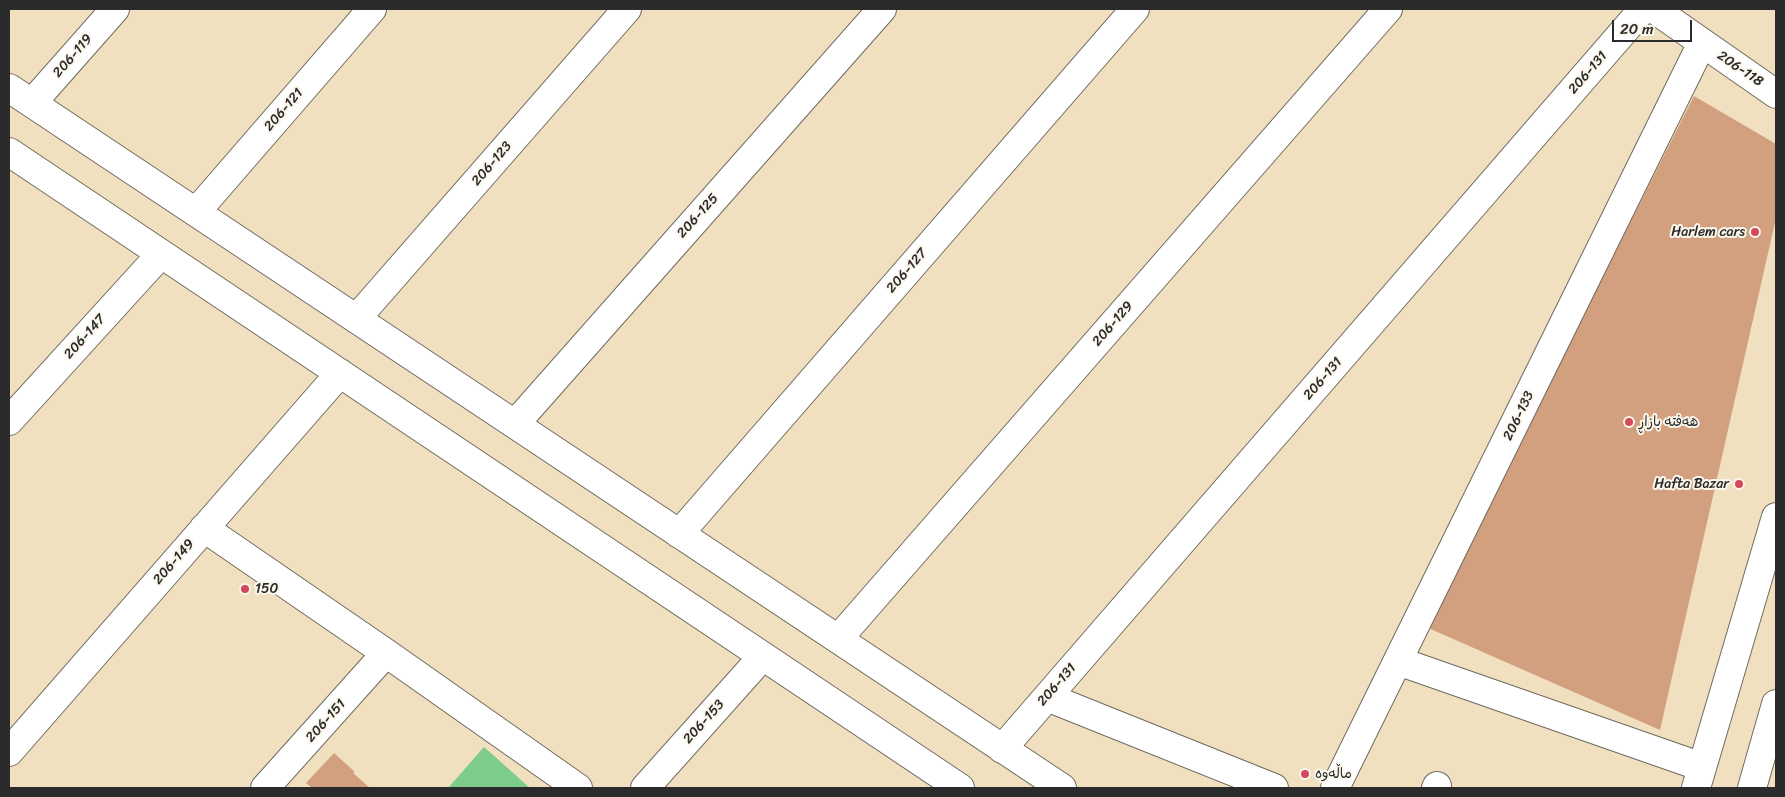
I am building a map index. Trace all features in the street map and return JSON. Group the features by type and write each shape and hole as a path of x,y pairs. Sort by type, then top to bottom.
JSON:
{"main road":[{"name":"206-119","path":"32,103 115,9"},
{"name":"206-121","path":"196,212 372,9"},
{"name":"206-123","path":"356,319 627,9"},
{"name":"206-125","path":"515,424 882,9"},
{"name":"206-127","path":"679,534 1136,9"},
{"name":"206-129","path":"838,639 1388,9"},
{"name":"206-118","path":"1654,10 1776,94"},
{"name":"206-131","path":"1002,748 1654,10"},
{"name":"206-133","path":"1335,788 1702,43"},
{"path":"9,88 1062,788"},
{"path":"9,152 763,656 943,784"},
{"name":"206-147","path":"12,412 161,254"},
{"name":"206-149","path":"9,752 340,373"},
{"path":"1398,661 1699,778 1776,521"},
{"path":"204,528 578,788"},
{"name":"206-151","path":"266,788 386,653"},
{"name":"206-153","path":"646,788 763,656"},
{"path":"1047,697 1274,788"},
{"path":"1752,788 1776,704"}],"green space":[{"path":"484,747 530,788 448,788"}],"building":[{"name":"هەفتە بازاڕ","path":"1694,96 1776,144 1776,218 1660,730 1426,627"},
{"path":"334,753 370,788 312,788 306,783"}],"place":[{"name":"Harlem cars","path":"1755,232"},
{"name":"هەفتە بازاڕ","path":"1629,422"},
{"name":"Hafta Bazar","path":"1739,484"},
{"name":"150","path":"245,589"},
{"name":"ماڵەوە","path":"1305,774"}]}
